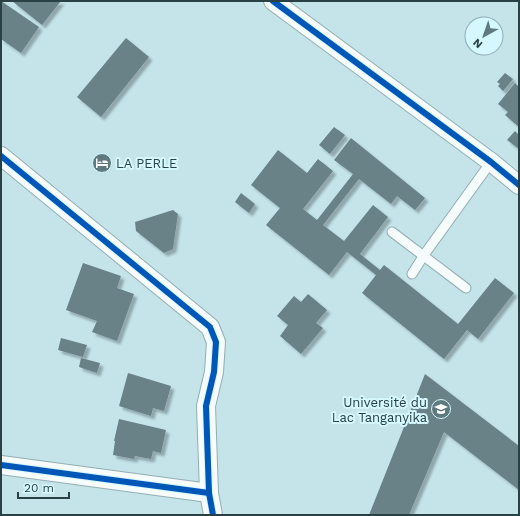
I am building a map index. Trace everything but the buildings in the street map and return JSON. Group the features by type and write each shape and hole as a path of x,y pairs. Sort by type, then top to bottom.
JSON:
{"street":[{"path":"273,1 491,162 519,185"},
{"path":"1,156 210,327 216,342 214,372 206,406 209,493 213,515"},
{"path":"1,465 209,493"}],"lane":[{"path":"412,274 491,162"},
{"path":"392,232 466,288"}],"cycle path":[{"path":"273,1 491,162 519,185"},
{"path":"1,156 210,327 216,342 214,372 206,406 209,493 213,515"},
{"path":"1,465 209,493"}],"place":[{"name":"LA PERLE","path":"102,163"},
{"name":"Université du Lac Tanganyika","path":"441,409"}]}
